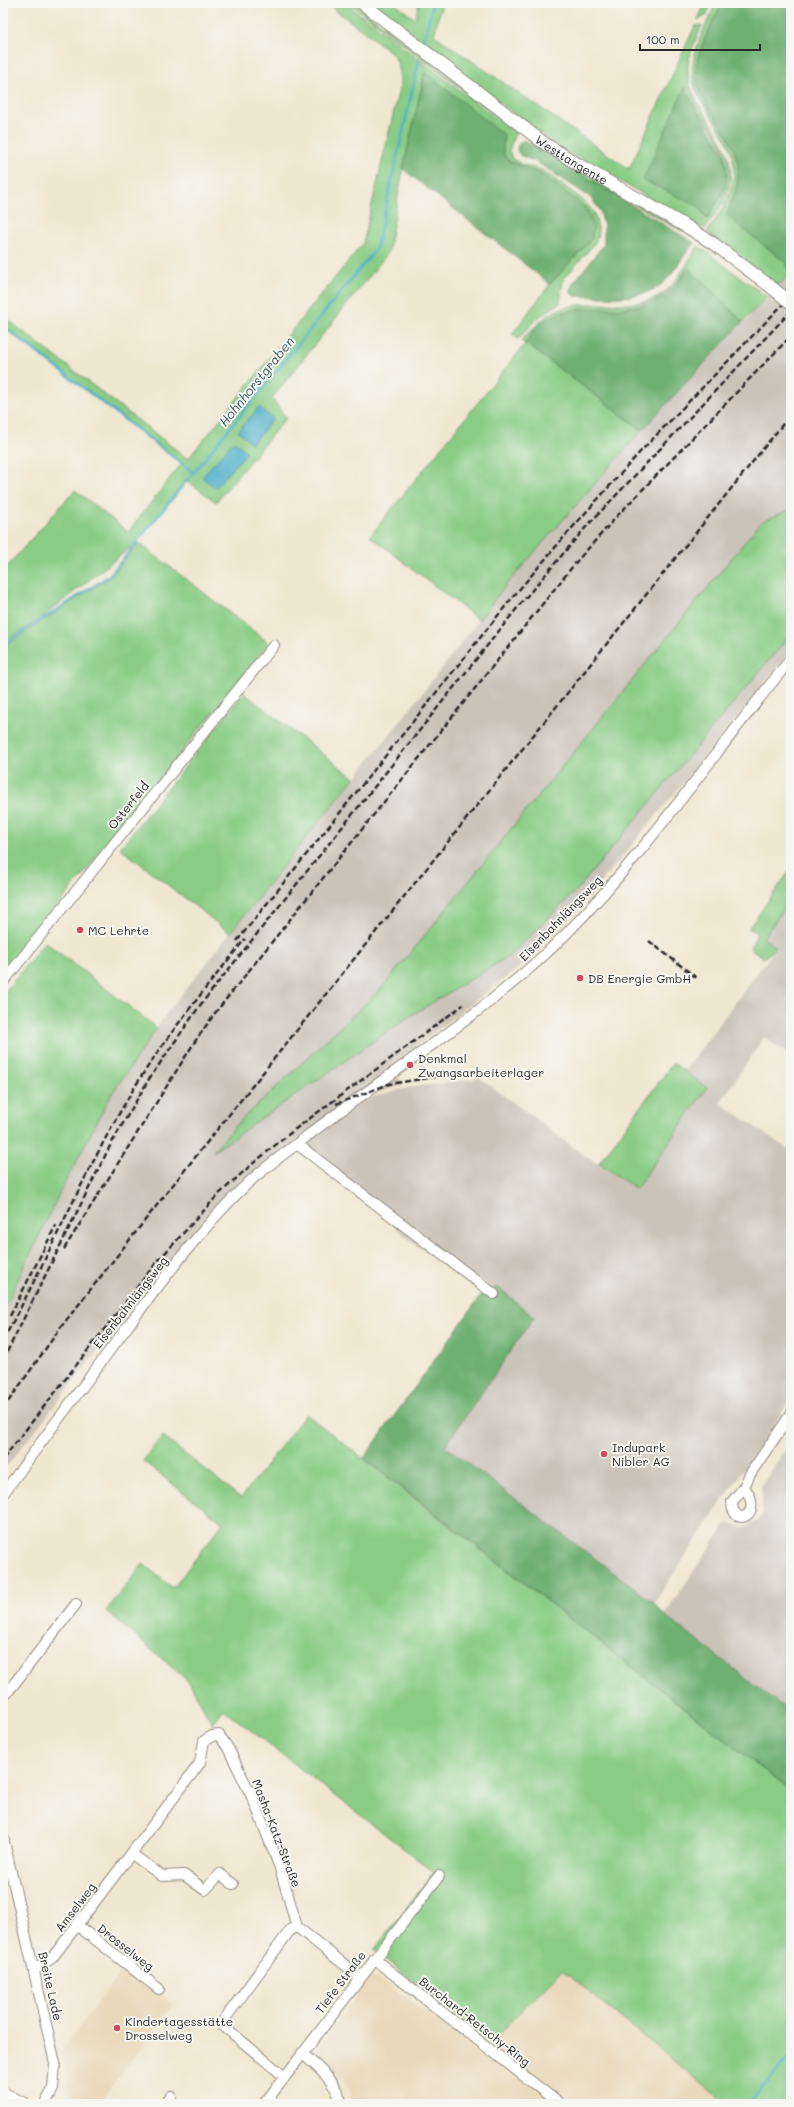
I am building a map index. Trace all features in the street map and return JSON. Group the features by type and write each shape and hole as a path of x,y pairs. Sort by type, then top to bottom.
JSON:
{"main road":[{"name":"Westtangente","path":"362,3 556,151 690,228 714,244 791,303"}],"street":[{"name":"Osterfeld","path":"3,982 274,645"},
{"name":"Eisenbahnlängsweg","path":"3,1494 153,1292 190,1247 249,1182 342,1109 452,1031 530,968 567,933 638,852 791,659"},
{"path":"297,1144 494,1294"},
{"path":"744,1487 750,1474 791,1414"},
{"path":"3,1698 76,1604"},
{"name":"Masha-Katz-Straße","path":"200,1763 204,1741 212,1736 219,1735 228,1748 254,1801 280,1868 297,1927"},
{"name":"Amselweg","path":"34,1970 52,1958 78,1926 200,1763"},
{"name":"Breite Lade","path":"3,1836 7,1873 34,1970 55,2063 53,2089 45,2104"},
{"path":"132,1854 162,1876 184,1875 205,1890 220,1874 233,1884"},
{"name":"Tiefe Straße","path":"264,2104 439,1876"},
{"name":"Drosselweg","path":"78,1926 159,1989"},
{"path":"285,2076 220,2024 291,1929 297,1927 360,1977"},
{"name":"Burchard-Retschy-Ring","path":"374,1959 560,2104"},
{"path":"302,2053 330,2079 339,2093 342,2104"},
{"path":"3,2092 26,2104"}],"shaded area":[{"path":"791,273 791,652 579,909 526,962 391,1065 403,1085 366,1096 242,1182 146,1290 3,1471 3,1313 62,1188 111,1095 169,1010 410,709 506,585 642,430"},
{"path":"791,899 791,1056 764,1037 720,1103 791,1151 791,1399 654,1603 445,1446 534,1317 499,1287 482,1294 416,1245 327,1168 303,1144 347,1109 368,1098 411,1087 477,1079 476,1075 585,1156 636,1188 707,1088 684,1071 776,948 763,938"},
{"path":"791,1442 791,1713 664,1615 725,1525 729,1524 744,1528 758,1521 763,1513 761,1486"},
{"name":"Kindertagesstätte Drosselweg","path":"125,1967 174,2004 98,2104 73,2104 61,2052"},
{"path":"562,1969 727,2104 352,2104 350,2092 344,2080 321,2057 319,2047 371,1977 380,1979 480,2052"}],"green space":[{"path":"326,3 345,3 515,133 509,151 512,158 521,164 542,170 584,201 594,213 598,227 598,236 594,244 563,280 560,303 537,318 518,339 512,334 550,284 591,240 543,175 509,161 504,155 503,146 425,72 403,169 388,253 272,398 286,418 216,502 186,480 136,543 36,622 3,642 3,571 75,490 128,532 181,464 3,327 3,316 188,459 363,243 400,85 400,72 398,64 391,52"},
{"path":"349,3 354,3 507,121 515,130"},
{"path":"368,3 394,3 415,19 419,3 442,3 434,35 629,169 695,26 702,25 692,48 689,60 689,83 697,102 722,141 729,163 730,174 729,186 725,198 705,229 557,146","holes":["697,110 718,139 725,158 725,163 706,218 699,206"]},
{"path":"705,3 712,3 706,16 698,20"},
{"path":"716,3 722,3 697,59 705,99 727,133 734,148 738,163 739,177 736,192 729,205 760,241 785,262 791,273 778,286 707,232 720,213 730,194 734,173 734,162 731,150 700,98 695,86 693,74 693,62 696,50"},
{"path":"722,3 791,3 791,273 785,262 727,216 735,193 738,178 738,163 734,149 704,99 698,86 696,72 702,46"},
{"path":"425,72 504,135 504,155 509,161 543,175 586,208 594,226 591,240 550,284 403,169"},
{"path":"685,87 696,109 717,140 726,162 727,173 725,185 720,198 707,219 698,206 643,180"},
{"path":"528,139 683,230 682,231 571,169"},
{"path":"524,140 694,243 668,278 655,289 633,296 575,296 571,293 572,285 604,244 604,227 600,210 590,197 535,161 521,156 517,151 518,145"},
{"path":"698,246 767,297 743,322 688,268 670,290 648,303 628,307 525,343 642,430 506,585 479,620 370,536 525,344 521,341 541,320 553,312 567,307 592,304 631,304 655,298 671,286 684,270"},
{"path":"688,268 743,322 642,430 525,343 540,324 555,315 571,310 589,308 624,308 641,306 657,301 671,291"},
{"path":"791,509 791,634 577,890 511,955 407,1018 213,1152 235,1126 381,989 761,522"},
{"path":"139,543 269,643 3,974 3,647 111,576"},
{"path":"244,693 354,778 230,933 120,848"},
{"path":"791,869 791,899 763,938 776,947 764,958 750,948 757,934 749,928"},
{"path":"45,942 157,1028 111,1095 62,1188 3,1311 3,994"},
{"path":"673,1063 707,1088 636,1189 599,1163"},
{"path":"498,1287 534,1317 445,1446 654,1603 664,1615 791,1713 791,1791 364,1458 482,1294"},
{"path":"306,1414 791,1791 791,2104 727,2104 562,1970 489,2043 374,1950 434,1872 223,1709 212,1723 189,1682 106,1611 143,1564 173,1588 223,1523 143,1461 162,1436 241,1498"}],"water":[{"path":"259,407 273,419 252,444 238,431"},
{"path":"234,441 247,452 215,488 202,477"}],"waterway":[{"name":"Hohnhorstgraben","path":"424,40 433,3"},
{"name":"Hohnhorstgraben","path":"3,645 110,575 376,249 419,61"},
{"path":"3,326 194,473"},
{"path":"748,2104 791,2056"}],"railway":[{"path":"237,941 512,598 571,529 641,451 791,296"},
{"path":"3,1360 111,1144 149,1079 201,1004 522,602 586,527 791,311"},
{"path":"64,1249 194,1043 215,1013 577,561 619,514 791,336"},
{"path":"3,1409 61,1327 172,1186 791,414"},
{"path":"3,1340 104,1141 141,1077 178,1024 245,939"},
{"path":"649,941 698,979"},
{"path":"3,1459 156,1263 218,1195 251,1165 294,1130 463,1005"},
{"path":"336,1104 389,1084 475,1071"},
{"path":"10,1316 56,1225"}],"place":[{"name":"MC Lehrte","path":"80,930"},
{"name":"DB Energie GmbH","path":"580,978"},
{"name":"Denkmal Zwangsarbeiterlager","path":"410,1065"},
{"name":"Indupark Nibler AG","path":"604,1454"},
{"name":"Kindertagesstätte Drosselweg","path":"117,2028"}]}
